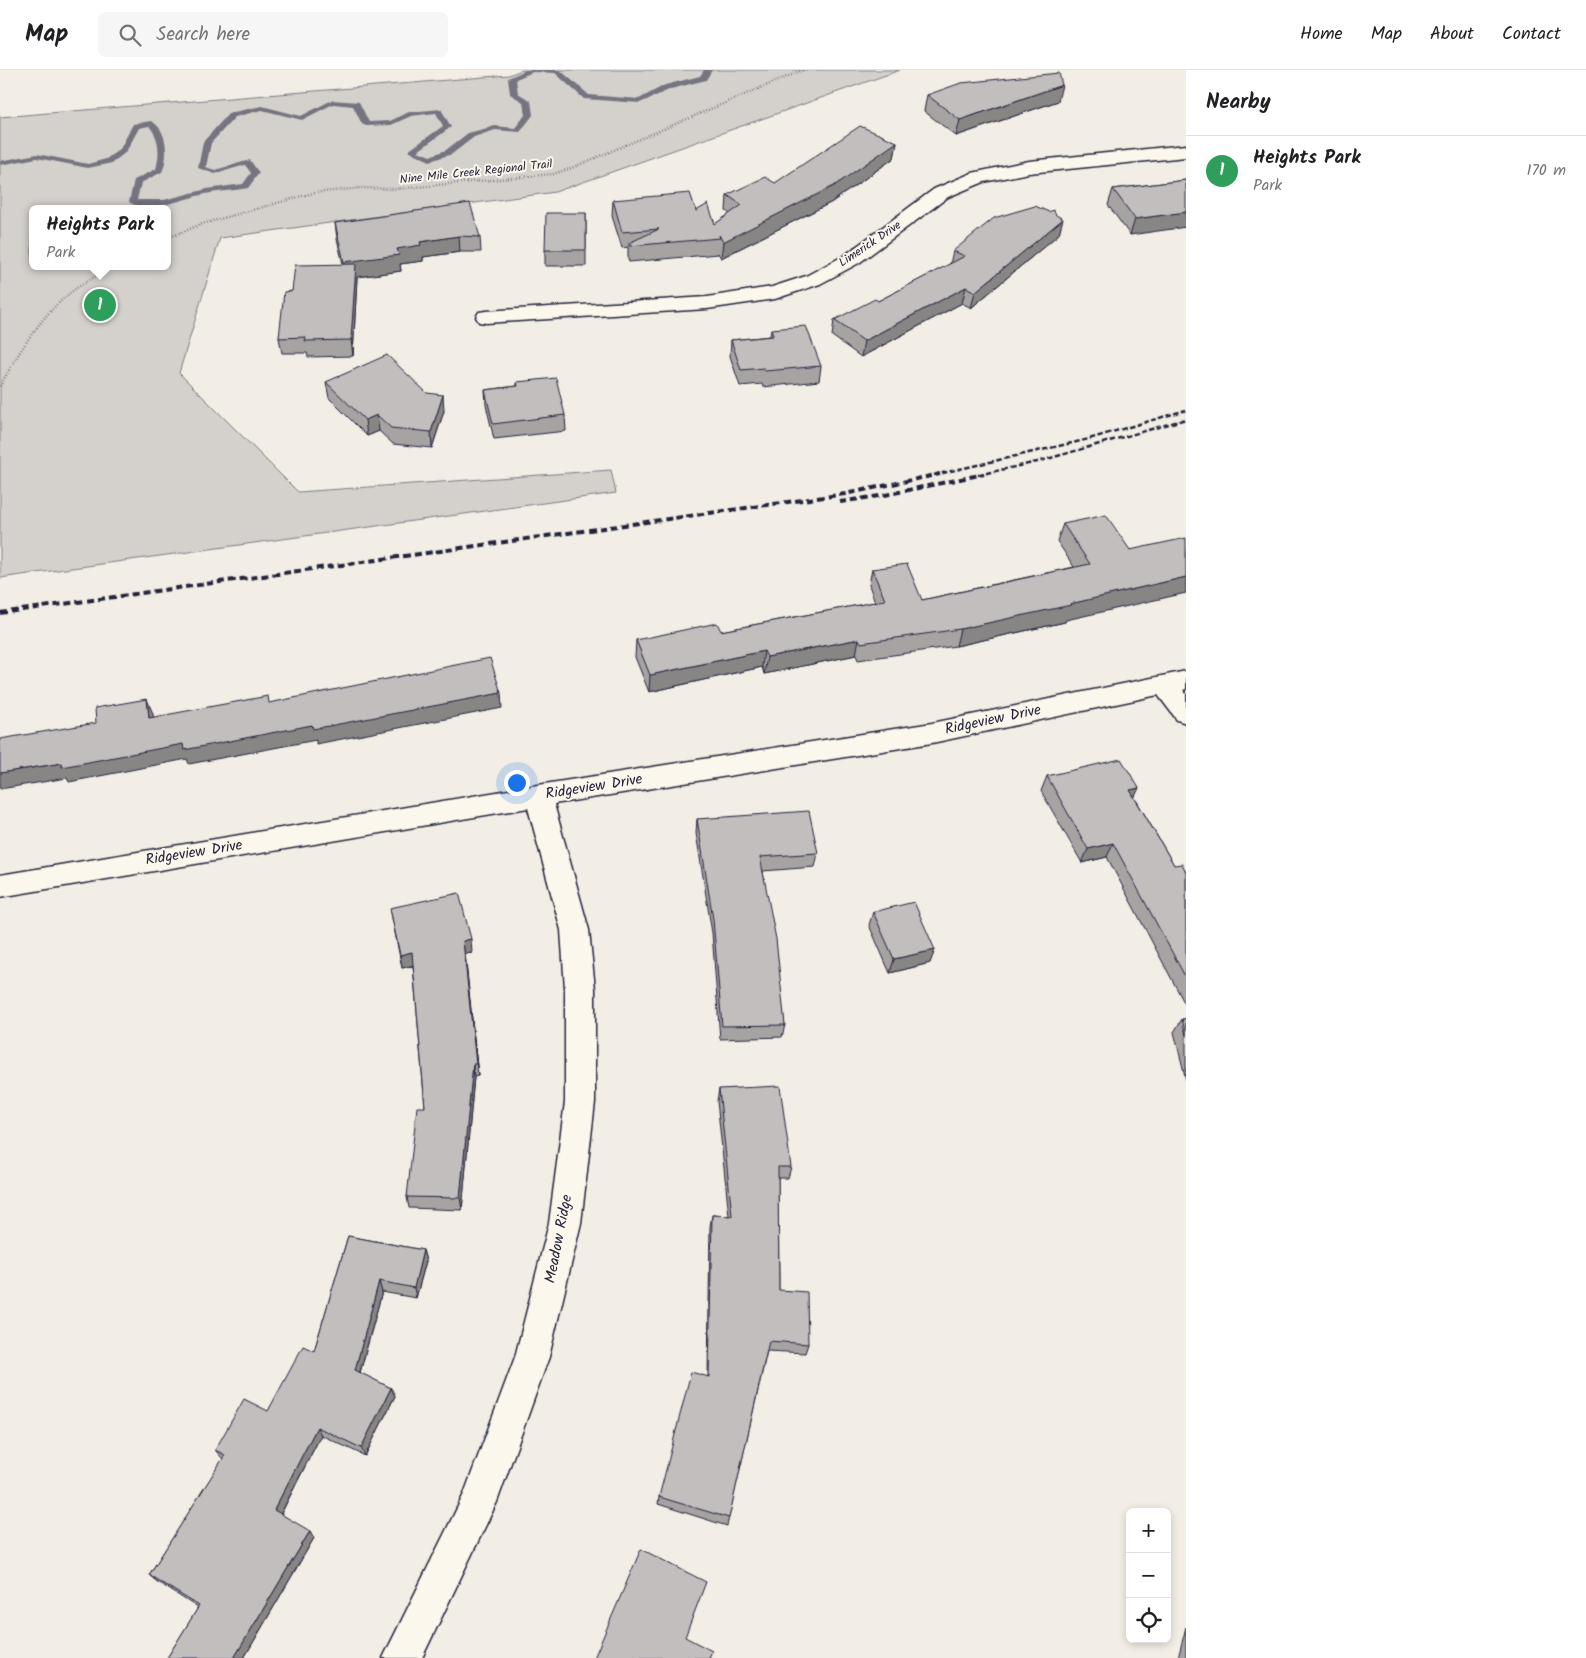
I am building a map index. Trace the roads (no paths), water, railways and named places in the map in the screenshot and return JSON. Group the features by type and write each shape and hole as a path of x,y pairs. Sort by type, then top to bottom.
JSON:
{"street":[{"name":"Limerick Drive","path":"486,317 706,303 775,293 813,280 852,259 941,193 979,176 1029,167 1186,151"},
{"path":"1175,682 1186,713"},
{"name":"Ridgeview Drive","path":"0,886 538,796 932,733 1175,682"},
{"name":"Meadow Ridge","path":"402,1658 479,1502 532,1357 565,1223 580,1102 580,989 575,930 538,796"}],"waterway":[{"path":"0,163 37,156 88,166 109,161 123,150 136,126 151,123 158,133 162,145 161,164 159,170 137,182 133,202 157,203 207,191 245,186 255,173 247,162 215,172 202,168 207,142 232,115 262,108 302,118 332,102 356,104 366,124 391,123 409,114 438,111 447,127 412,151 430,159 449,152 471,135 495,128 517,130 529,115 527,101 514,94 512,78 532,70 557,71 587,97 640,101 668,87 703,78 708,70"}],"railway":[{"path":"934,475 1089,439 1186,410"},
{"path":"978,475 1037,462 1186,419"},
{"path":"0,613 845,494 940,474"},
{"path":"840,502 885,495 984,474"}],"place":[{"name":"Heights Park","path":"100,305"}]}
